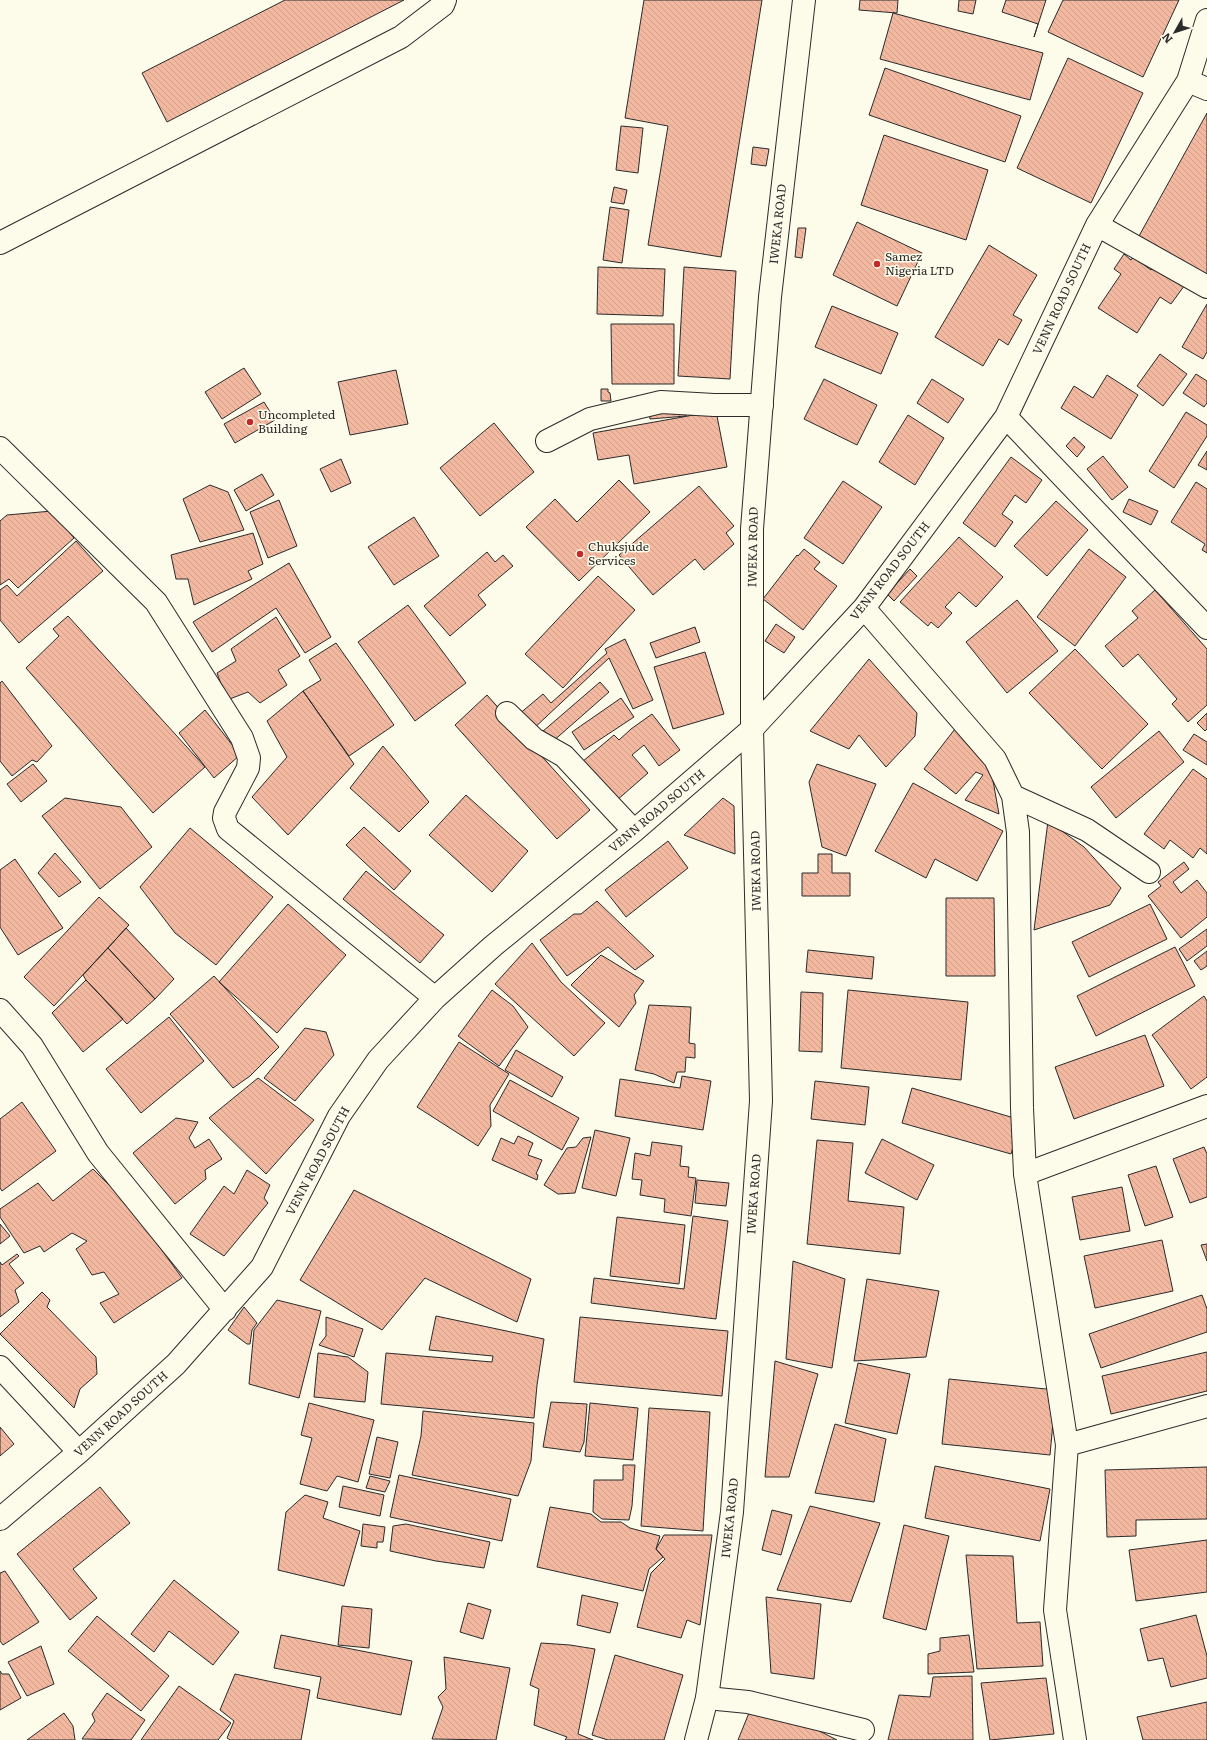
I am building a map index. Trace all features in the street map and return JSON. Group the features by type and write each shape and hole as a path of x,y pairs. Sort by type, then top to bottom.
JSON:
{"street":[{"path":"0,243 401,37 443,5 445,0"},
{"name":"IWEKA ROAD","path":"696,1740 707,1698 732,1512 761,1102 752,729 752,529 770,297 804,0"},
{"name":"VENN ROAD SOUTH","path":"0,1519 80,1452 176,1364 262,1267 339,1116 378,1060 435,998 493,946 634,831 752,729 864,608 1006,416 1097,225 1198,85 1207,20"},
{"path":"1097,225 1207,287"},
{"path":"547,441 590,419 661,402 714,405 762,405"},
{"path":"1006,416 1207,628"},
{"path":"0,448 156,602 242,738 249,758 248,768 224,812 224,818 228,828 435,998"},
{"path":"864,608 994,759 1013,796 1018,832 1022,1108 1025,1174 1067,1445 1055,1610 1075,1740"},
{"path":"507,713 534,739 564,756 634,831"},
{"path":"1013,796 1087,830 1149,872"},
{"path":"0,1010 32,1046 98,1153 225,1310"},
{"path":"1025,1174 1207,1106"},
{"path":"0,1367 80,1452"},
{"path":"1067,1445 1207,1406"},
{"path":"707,1698 748,1702 863,1730"}],"building":[{"path":"285,0 404,0 167,122 142,73"},
{"path":"644,0 762,0 721,257 648,245 668,126 625,118"},
{"path":"860,0 898,0 897,13 859,10"},
{"path":"959,0 976,0 973,14 958,11"},
{"path":"1006,0 1046,0 1034,37 1038,24 1002,12"},
{"path":"1063,0 1179,0 1143,77 1048,32"},
{"path":"893,13 1043,53 1030,100 880,59"},
{"path":"1068,58 1143,93 1091,203 1017,168"},
{"path":"885,68 1021,116 1005,162 869,115"},
{"path":"1207,113 1207,274 1139,236"},
{"path":"621,126 643,128 638,173 616,170"},
{"path":"884,135 988,170 966,240 861,205"},
{"path":"753,147 769,149 766,166 751,164"},
{"path":"614,187 627,190 624,204 611,202"},
{"path":"610,207 629,210 622,263 603,260"},
{"name":"Samez Nigeria LTD","path":"857,222 922,253 897,306 833,275"},
{"path":"798,228 806,228 802,258 795,257"},
{"path":"989,245 1037,275 1013,315 1022,320 1008,345 999,339 983,366 935,337"},
{"path":"1124,254 1131,260 1133,257 1151,270 1157,262 1187,282 1171,304 1160,297 1137,333 1098,308 1121,274 1114,269"},
{"path":"598,267 665,269 663,316 597,314"},
{"path":"684,267 736,271 730,379 678,376"},
{"path":"1207,304 1207,352 1203,359 1182,347"},
{"path":"832,306 898,333 881,374 815,347"},
{"path":"611,324 674,324 674,384 612,384"},
{"path":"1160,354 1187,374 1163,406 1137,386"},
{"path":"244,368 261,394 222,419 205,392"},
{"path":"396,370 408,424 350,435 338,382"},
{"path":"1196,374 1207,381 1207,403 1204,407 1183,393"},
{"path":"1107,375 1138,395 1111,439 1061,408 1074,386 1093,398"},
{"path":"824,379 877,405 857,445 804,419"},
{"path":"932,379 964,399 948,423 917,403"},
{"path":"601,389 608,389 611,401 601,401"},
{"name":"Uncompleted Building","path":"264,402 275,420 235,443 224,424"},
{"path":"685,409 686,416 650,419 649,413"},
{"path":"716,411 727,467 634,484 629,455 598,460 593,433"},
{"path":"1186,412 1207,425 1207,436 1174,488 1149,471"},
{"path":"908,415 944,438 915,485 879,462"},
{"path":"494,423 534,472 480,516 440,468"},
{"path":"1074,437 1085,447 1077,457 1066,446"},
{"path":"1207,451 1207,470 1198,465"},
{"path":"1103,456 1128,487 1112,500 1087,469"},
{"path":"1011,457 1042,480 1026,503 1015,495 1002,514 1013,522 995,547 963,523"},
{"path":"341,459 351,483 331,492 320,469"},
{"path":"262,474 274,495 246,511 234,490"},
{"name":"Chuksjude Services","path":"619,480 650,512 579,581 526,527 555,499 577,522"},
{"path":"843,481 882,507 843,564 804,538"},
{"path":"1196,482 1207,489 1207,553 1202,550 1205,544 1171,522"},
{"path":"210,485 228,492 244,530 200,542 183,499"},
{"path":"699,486 734,526 726,533 734,544 704,570 695,559 653,595 619,555"},
{"path":"1129,499 1158,511 1151,525 1123,512"},
{"path":"279,500 297,546 268,558 250,512"},
{"path":"1056,501 1088,530 1047,576 1014,546"},
{"path":"52,511 74,538 18,588 9,579 0,585 0,521 7,515"},
{"path":"414,517 439,556 394,585 368,547"},
{"path":"253,533 263,564 248,571 252,579 194,605 188,579 176,579 171,555"},
{"path":"959,537 1003,577 976,607 959,592 945,607 952,613 938,628 931,622 928,626 900,602"},
{"path":"76,541 103,571 19,643 0,620 0,590 7,585 17,596"},
{"path":"804,549 820,562 814,569 837,586 803,630 763,599 797,555 798,556"},
{"path":"1089,549 1126,577 1075,646 1037,617"},
{"path":"487,552 495,562 503,555 513,566 478,595 486,605 450,636 424,606"},
{"path":"289,563 331,637 305,653 276,608 212,652 193,622"},
{"path":"910,569 917,576 894,601 887,594"},
{"path":"598,576 635,610 563,688 525,654"},
{"path":"1155,590 1207,649 1207,705 1188,722 1172,704 1177,699 1138,654 1123,667 1105,646 1138,618 1132,611"},
{"path":"1017,600 1058,651 1007,693 966,642"},
{"path":"408,605 466,683 415,721 358,642"},
{"path":"68,616 205,767 153,813 26,668 59,636 53,629"},
{"path":"276,617 300,656 278,670 287,685 260,703 248,692 227,700 217,673 236,661 231,649"},
{"path":"776,624 795,637 784,653 765,641"},
{"path":"695,627 700,642 656,658 650,643"},
{"path":"625,639 653,700 633,709 609,658 531,731 518,715 543,694 551,703 607,653 605,649"},
{"path":"336,643 394,725 349,756 303,691 321,680 309,660"},
{"path":"1075,649 1148,724 1102,769 1029,693"},
{"path":"705,652 724,714 673,729 654,667"},
{"path":"869,659 917,713 915,736 886,767 859,735 849,749 810,731"},
{"path":"2,681 52,746 37,762 32,760 12,776 0,761 0,683"},
{"path":"600,682 609,692 551,743 542,732"},
{"path":"303,691 354,764 288,835 252,797 287,757 267,721"},
{"path":"487,695 590,810 557,839 455,725"},
{"path":"621,698 634,717 584,750 572,732"},
{"path":"205,710 240,755 214,778 179,733"},
{"path":"1207,713 1207,729 1205,731 1197,723"},
{"path":"652,714 680,750 659,766 644,745 632,755 648,773 616,801 582,762 614,735 619,740 631,729"},
{"path":"958,725 990,764 999,814 965,800 983,775 976,772 956,794 924,769"},
{"path":"1159,731 1184,762 1116,818 1091,787"},
{"path":"1194,734 1207,742 1207,765 1183,750"},
{"path":"383,746 429,802 399,832 350,788"},
{"path":"33,764 47,781 21,802 7,784"},
{"path":"817,764 876,784 846,856 822,847 809,782"},
{"path":"1193,769 1207,779 1207,854 1200,848 1193,858 1170,840 1164,849 1144,834"},
{"path":"913,783 1003,831 977,881 935,859 926,878 875,851"},
{"path":"466,795 528,851 492,892 429,835"},
{"path":"65,798 121,807 152,847 100,889 42,816"},
{"path":"723,798 734,806 735,854 684,835"},
{"path":"1048,821 1084,847 1121,888 1110,905 1034,930"},
{"path":"364,827 411,871 394,890 346,845"},
{"path":"190,828 273,897 216,965 175,933 140,887"},
{"path":"668,841 688,868 626,917 605,890"},
{"path":"55,853 81,882 59,897 38,873"},
{"path":"818,854 832,854 832,873 850,873 850,896 802,896 802,873 818,873"},
{"path":"15,859 63,928 18,955 0,927 0,870"},
{"path":"1184,862 1189,869 1173,882 1181,893 1197,880 1207,893 1207,917 1181,938 1148,896 1161,886 1158,882"},
{"path":"366,871 444,935 420,963 343,899"},
{"path":"99,897 129,925 54,1006 24,977"},
{"path":"946,898 994,898 995,976 946,976"},
{"path":"597,901 654,956 635,970 608,947 567,976 540,940 574,914 581,914"},
{"path":"288,904 346,955 277,1033 219,982"},
{"path":"1150,904 1167,939 1089,977 1072,942"},
{"path":"126,928 174,979 155,999 108,948"},
{"path":"1207,929 1207,946 1187,961 1179,949"},
{"path":"532,943 561,982 605,1023 574,1056 495,984"},
{"path":"1175,947 1195,986 1096,1036 1077,996"},
{"path":"108,948 155,999 127,1024 83,975"},
{"path":"808,950 874,957 872,979 806,972"},
{"path":"1207,951 1207,966 1201,970 1194,961"},
{"path":"601,955 644,981 634,995 636,1003 619,1027 571,985"},
{"path":"214,976 279,1047 250,1076 233,1088 170,1014"},
{"path":"86,980 123,1019 83,1052 52,1013"},
{"path":"492,990 513,1006 528,1027 499,1066 458,1036"},
{"path":"848,990 968,1002 961,1080 841,1068"},
{"path":"801,992 823,993 822,1052 799,1051"},
{"path":"1204,996 1207,1001 1207,1077 1191,1089 1152,1035"},
{"path":"649,1005 691,1007 689,1043 695,1044 695,1058 686,1057 685,1072 677,1072 674,1083 654,1074 635,1070"},
{"path":"169,1017 204,1061 141,1113 106,1069"},
{"path":"305,1028 326,1032 334,1055 295,1101 264,1078"},
{"path":"1145,1035 1164,1086 1074,1119 1055,1067"},
{"path":"459,1042 509,1074 490,1105 491,1126 478,1146 417,1107"},
{"path":"516,1050 563,1077 552,1097 505,1070"},
{"path":"682,1076 711,1081 703,1130 615,1116 620,1079 680,1088"},
{"path":"258,1078 314,1120 266,1174 209,1118"},
{"path":"510,1080 579,1118 562,1150 493,1111"},
{"path":"815,1081 869,1087 865,1125 811,1119"},
{"path":"912,1088 1021,1120 1011,1154 902,1123"},
{"path":"22,1102 56,1151 2,1191 0,1188 0,1119"},
{"path":"176,1118 198,1122 189,1138 195,1148 209,1139 222,1159 205,1170 206,1179 175,1204 133,1153"},
{"path":"595,1130 630,1138 616,1196 582,1188"},
{"path":"518,1136 533,1143 528,1155 542,1160 536,1174 538,1175 537,1180 492,1160 501,1138 514,1144"},
{"path":"591,1137 575,1193 558,1194 544,1185 567,1148 576,1147 583,1138"},
{"path":"882,1139 934,1165 917,1200 865,1173"},
{"path":"817,1140 853,1143 848,1201 904,1207 900,1254 807,1244"},
{"path":"652,1142 682,1146 680,1166 689,1167 688,1177 696,1178 691,1216 664,1212 665,1199 640,1195 642,1180 632,1179 635,1153 650,1156"},
{"path":"1204,1147 1207,1154 1207,1197 1190,1203 1173,1159"},
{"path":"1156,1166 1173,1217 1145,1226 1128,1175"},
{"path":"93,1169 123,1199 182,1278 114,1323 100,1303 119,1294 104,1272 92,1275 76,1249 87,1241 72,1233 44,1252 40,1246 24,1253 0,1217 0,1209 38,1183 53,1201"},
{"path":"247,1170 270,1185 264,1198 268,1203 224,1256 190,1234 224,1186 234,1194"},
{"path":"697,1180 729,1183 726,1206 695,1203"},
{"path":"1122,1187 1130,1231 1080,1240 1072,1197"},
{"path":"354,1190 531,1279 517,1322 425,1278 382,1330 300,1280"},
{"path":"693,1216 728,1221 716,1319 591,1303 594,1278 684,1289"},
{"path":"617,1217 685,1225 679,1284 610,1276"},
{"path":"0,1224 10,1236 0,1244"},
{"path":"1162,1240 1173,1291 1095,1308 1084,1256"},
{"path":"1207,1244 1207,1261 1201,1245"},
{"path":"17,1254 19,1256 9,1264 24,1283 15,1290 19,1302 0,1317 0,1262 2,1265"},
{"path":"793,1261 845,1279 832,1368 786,1359"},
{"path":"867,1279 939,1291 926,1357 854,1361"},
{"path":"42,1292 50,1300 47,1307 96,1357 97,1374 80,1389 74,1408 0,1334"},
{"path":"1202,1295 1207,1309 1207,1332 1101,1368 1089,1334"},
{"path":"277,1300 321,1311 299,1398 249,1384 254,1330"},
{"path":"244,1307 257,1323 252,1330 250,1344 247,1344 228,1330"},
{"path":"436,1316 544,1339 534,1418 381,1404 386,1353 492,1362 493,1356 429,1350"},
{"path":"326,1317 363,1329 354,1357 319,1345 326,1336"},
{"path":"580,1317 728,1331 722,1396 574,1382"},
{"path":"1207,1352 1207,1391 1111,1414 1102,1376"},
{"path":"318,1353 348,1357 368,1372 365,1402 314,1397"},
{"path":"775,1361 818,1374 789,1477 765,1477"},
{"path":"858,1363 910,1374 897,1434 845,1423"},
{"path":"949,1379 1056,1390 1050,1455 942,1444"},
{"path":"551,1402 587,1404 584,1442 580,1452 543,1447"},
{"path":"309,1403 374,1420 358,1482 337,1476 327,1491 300,1484 312,1438 301,1435"},
{"path":"590,1403 638,1408 633,1460 585,1456"},
{"path":"649,1408 710,1412 703,1531 641,1526"},
{"path":"423,1411 534,1423 531,1461 518,1496 412,1475 421,1436"},
{"path":"835,1424 886,1439 874,1502 815,1493"},
{"path":"0,1427 14,1444 0,1456"},
{"path":"377,1437 398,1442 390,1478 369,1474"},
{"path":"623,1465 635,1465 632,1506 629,1520 602,1519 593,1512 594,1480 623,1480"},
{"path":"935,1466 1050,1489 1040,1541 925,1518"},
{"path":"1207,1467 1207,1519 1136,1520 1136,1536 1107,1537 1105,1470"},
{"path":"399,1475 511,1499 502,1541 390,1517"},
{"path":"370,1476 390,1481 385,1492 366,1488"},
{"path":"343,1486 384,1495 380,1516 339,1507"},
{"path":"100,1487 130,1523 73,1569 97,1598 70,1620 17,1554"},
{"path":"305,1495 328,1502 323,1518 360,1531 344,1586 278,1570 286,1512"},
{"path":"810,1506 880,1523 851,1602 777,1590"},
{"path":"550,1507 591,1514 601,1522 621,1522 630,1528 660,1536 656,1549 663,1557 649,1569 643,1591 537,1567"},
{"path":"772,1510 792,1515 781,1555 762,1550"},
{"path":"363,1524 385,1527 383,1542 377,1542 377,1548 361,1546"},
{"path":"406,1524 490,1542 484,1568 436,1561 390,1551 393,1526"},
{"path":"904,1525 949,1536 926,1630 883,1618"},
{"path":"664,1535 712,1535 700,1625 687,1620 681,1638 637,1627 651,1573 665,1559 656,1549"},
{"path":"1207,1540 1207,1592 1136,1601 1129,1550"},
{"path":"966,1555 1013,1556 1017,1623 1040,1622 1043,1666 977,1669"},
{"path":"5,1571 39,1622 3,1645 0,1641 0,1573"},
{"path":"174,1580 239,1632 213,1665 169,1631 154,1652 131,1634"},
{"path":"582,1595 618,1603 610,1633 577,1625"},
{"path":"766,1597 821,1604 814,1679 771,1673"},
{"path":"468,1603 491,1610 483,1639 460,1632"},
{"path":"342,1606 372,1609 369,1648 338,1645"},
{"path":"1196,1615 1207,1656 1207,1678 1171,1687 1163,1658 1148,1661 1140,1629"},
{"path":"97,1616 169,1676 141,1711 68,1651"},
{"path":"281,1635 412,1661 401,1715 317,1698 321,1677 274,1668"},
{"path":"969,1635 974,1672 928,1674 928,1654 940,1651 940,1638"},
{"path":"541,1643 570,1645 595,1649 578,1734 593,1740 565,1740 567,1737 534,1725 539,1689 530,1685"},
{"path":"41,1646 54,1684 27,1696 8,1662"},
{"path":"615,1655 683,1675 664,1740 608,1740 592,1735"},
{"path":"444,1657 510,1668 496,1740 432,1739 443,1707 438,1697 446,1689"},
{"path":"0,1671 2,1674 9,1674 21,1698 0,1710"},
{"path":"235,1674 310,1690 301,1740 230,1740 227,1738 234,1721 220,1710"},
{"path":"972,1676 973,1740 888,1740 899,1695 930,1697 933,1677"},
{"path":"1046,1678 1054,1734 990,1740 981,1683"},
{"path":"179,1686 231,1723 218,1740 141,1740"},
{"path":"107,1693 145,1720 131,1740 82,1739 95,1721 92,1714"},
{"path":"755,1698 835,1739 837,1740 738,1740"},
{"path":"1207,1702 1207,1740 1143,1740 1137,1717"},
{"path":"64,1713 73,1726 75,1740 27,1740"}],"place":[{"name":"Samez Nigeria LTD","path":"877,264"},
{"name":"Uncompleted Building","path":"250,422"},
{"name":"Chuksjude Services","path":"580,554"}]}
